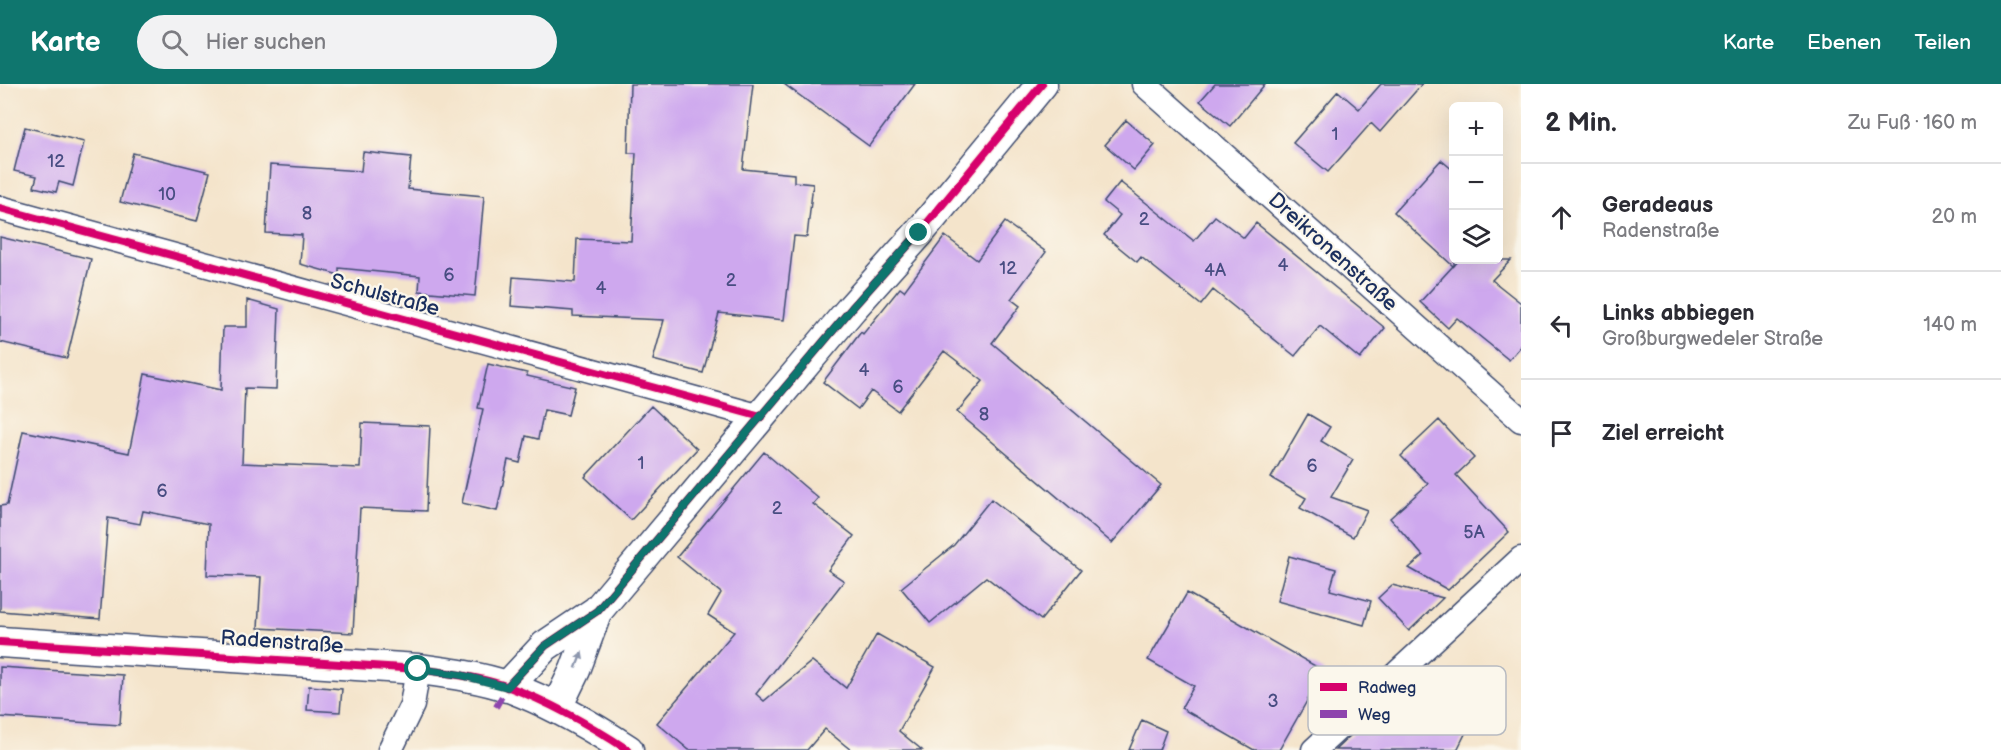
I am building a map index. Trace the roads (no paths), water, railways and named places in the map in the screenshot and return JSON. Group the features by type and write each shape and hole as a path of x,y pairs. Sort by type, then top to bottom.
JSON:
{"street":[{"path":"507,687 545,646 597,611 852,308 919,233 1042,84"},
{"name":"Dreikronenstraße","path":"1144,84 1521,420"},
{"name":"Schulstraße","path":"0,208 761,417"},
{"path":"1405,666 1521,559"},
{"path":"557,707 575,670 597,611"},
{"name":"Radenstraße","path":"0,642 418,669 461,675 507,687 557,707 628,750"},
{"path":"395,747 412,705 418,669"},
{"path":"1314,750 1330,735"}]}
